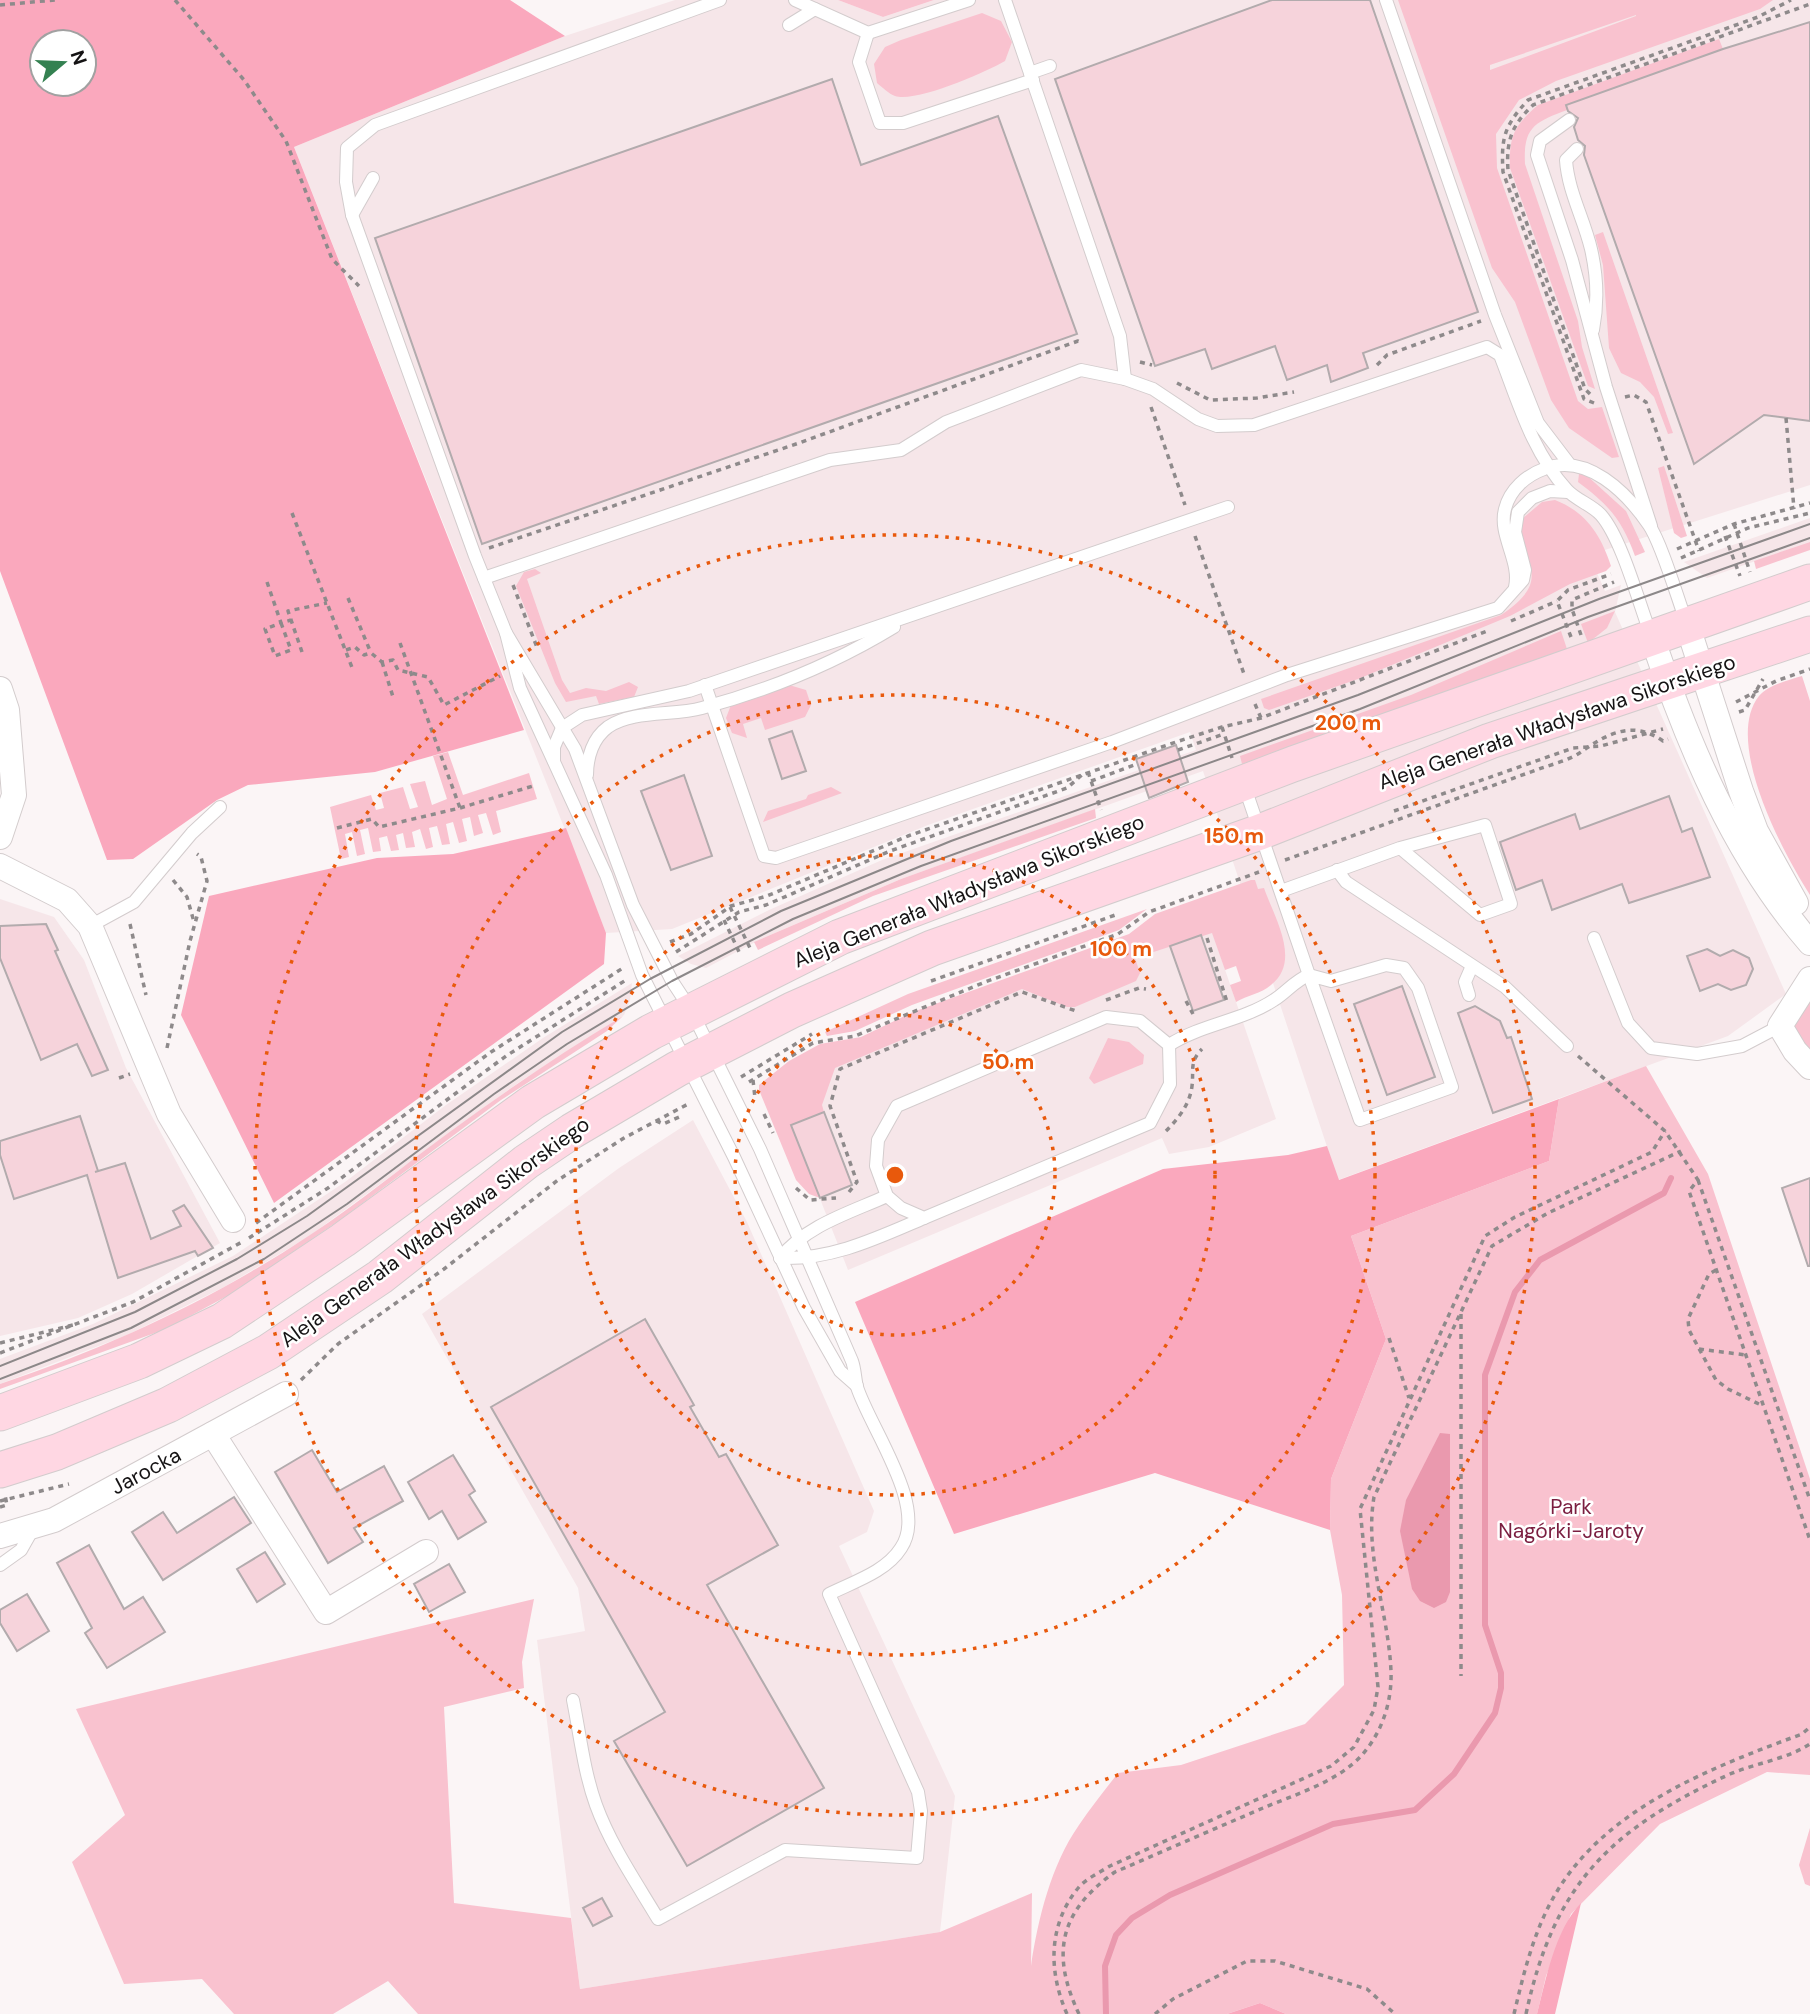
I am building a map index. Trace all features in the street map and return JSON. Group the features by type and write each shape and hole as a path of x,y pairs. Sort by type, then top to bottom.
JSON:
{"main road":[{"name":"Aleja Generała Władysława Sikorskiego","path":"0,1413 61,1393 139,1361 222,1321 332,1247 533,1102 679,1017 840,937 1084,842 1686,624 1810,582"},
{"name":"Aleja Generała Władysława Sikorskiego","path":"0,1470 57,1452 168,1405 268,1352 380,1277 526,1162 572,1131 699,1058 792,1010 932,948 1260,832 1490,741 1810,634"}],"street":[{"path":"1686,624 1756,831 1810,930"},
{"path":"1651,638 1686,732 1730,825 1782,911 1810,943"},
{"path":"0,688 7,710 14,795 0,837"},
{"path":"0,866 67,900 90,926 169,1114 241,1229"},
{"path":"1810,979 1780,1026 1795,1051 1810,1067"},
{"name":"Jarocka","path":"0,1536 54,1520 286,1394"},
{"path":"213,1434 326,1612 426,1552"}],"lane":[{"path":"573,1700 596,1807 608,1834 658,1919 785,1850 916,1858 921,1811 918,1792 829,1594 870,1574 892,1559 901,1549 908,1528 905,1497 857,1386 852,1360 799,1237 679,1017 672,981 633,905 575,749 506,633 386,313 352,215 346,181 347,148 374,125 720,0"},
{"path":"795,0 868,33 969,0"},
{"path":"1005,0 1120,336 1125,379"},
{"path":"1386,0 1495,315 1538,423 1570,465"},
{"path":"789,25 815,9"},
{"path":"868,33 859,62 880,123 903,123 1031,77 1050,66"},
{"path":"1569,120 1539,141 1537,155 1572,260 1650,526 1686,624"},
{"path":"1577,149 1566,160 1567,177 1591,250 1598,306 1592,333"},
{"path":"352,215 373,178"},
{"path":"484,578 830,460 901,450 946,422 1081,370 1125,379 1153,389 1198,419 1217,426 1254,425 1487,347 1500,355 1538,450 1549,467 1568,492 1601,516 1614,537 1651,638"},
{"path":"1513,594 1517,579 1506,533 1504,509 1515,488 1531,474 1549,467 1570,465 1590,470 1618,488 1650,526"},
{"path":"705,685 764,856 776,858 905,816 1250,690 1498,607 1513,594 1523,580 1525,570 1515,532 1518,512 1532,498 1550,491 1568,492"},
{"path":"555,765 554,747 562,728 571,720 588,713 705,685 801,650 906,620 1228,507"},
{"path":"587,782 589,754 599,736 610,726 624,720 711,705 807,672 859,648 906,620"},
{"path":"506,633 515,672 606,875 642,975 679,1017 699,1058 780,1258 840,1371 857,1386"},
{"path":"1170,1045 1186,1034 1274,1000 1297,979 1308,975 1331,981 1386,965 1404,968 1418,988 1452,1087 1360,1120 1308,975 1244,784"},
{"path":"90,926 134,902 182,844 220,807"},
{"path":"1281,891 1400,848 1485,825 1511,904 1480,915 1400,848"},
{"path":"1337,870 1346,882 1505,987 1567,1046"},
{"path":"1594,938 1628,1023 1651,1048 1697,1054 1742,1046 1780,1026"},
{"path":"1469,995 1465,982 1472,966"},
{"path":"924,1219 901,1208 887,1196 876,1166 878,1140 897,1106 1106,1017 1140,1021 1170,1045"},
{"path":"780,1258 808,1258 853,1247 1150,1123 1170,1084 1170,1045"},
{"path":"780,1258 799,1237 887,1196"},
{"path":"0,1565 20,1550 34,1526"}],"path":[{"path":"0,5 55,0"},
{"path":"175,0 244,80 286,141 332,259 386,313"},
{"path":"1601,404 1584,399 1503,172 1502,144 1511,119 1528,100 1758,17 1791,0"},
{"path":"1599,395 1591,395 1585,389 1508,170 1507,145 1515,122 1533,105 1810,4"},
{"path":"1370,372 1387,355 1495,315"},
{"path":"480,551 799,443 1078,341 1083,343"},
{"path":"1140,362 1153,369"},
{"path":"1167,377 1210,400 1257,398 1297,391"},
{"path":"1623,397 1634,395 1646,402 1699,551"},
{"path":"1151,403 1261,718"},
{"path":"1786,418 1794,509"},
{"path":"1675,550 1734,524 1810,503"},
{"path":"292,513 353,670"},
{"path":"1681,558 1736,532 1810,513"},
{"path":"1734,524 1750,572"},
{"path":"1726,536 1740,576"},
{"path":"667,944 691,934 730,907 767,896 908,836 1222,727 1261,718 1452,646 1557,601 1568,590 1616,571"},
{"path":"1585,646 1572,609 1572,600 1619,580"},
{"path":"267,582 281,623 290,650 275,656 265,629 281,623 291,620"},
{"path":"348,598 372,653 382,662 394,700"},
{"path":"1557,601 1575,649"},
{"path":"302,652 288,611 327,603"},
{"path":"400,643 460,808"},
{"path":"346,650 355,647 364,655 372,653"},
{"path":"382,662 393,660 398,670 428,677 443,705 502,675 515,672"},
{"path":"1740,701 1776,681 1810,669"},
{"path":"1736,713 1745,710 1760,681 1769,676"},
{"path":"756,1102 751,1081 813,1043 855,1036 985,982 1118,934 1149,912 1272,867 1316,847 1552,764 1615,730 1639,729 1663,741"},
{"path":"1615,730 1618,740"},
{"path":"1178,750 1224,734"},
{"path":"1091,781 1137,764"},
{"path":"1086,773 1102,812 1109,810"},
{"path":"674,953 734,915 766,905 890,851 1067,788 1086,773"},
{"path":"337,828 372,820 379,827 460,808 533,786"},
{"path":"167,1052 195,923 207,881 201,857 182,844"},
{"path":"154,878 174,880 187,897 195,923"},
{"path":"134,902 129,926 147,998"},
{"path":"730,907 753,954"},
{"path":"724,920 743,959"},
{"path":"1207,938 1228,1002 1216,1006"},
{"path":"241,1229 256,1224 481,1059 601,979 627,966"},
{"path":"0,1353 132,1302 215,1260 241,1229 328,1188 515,1050 630,977"},
{"path":"1096,1002 1139,988 1146,989"},
{"path":"790,1178 800,1192 818,1201 835,1199 852,1191 857,1182 830,1106 840,1069 1022,992 1073,1012 1084,1007"},
{"path":"1186,1001 1192,1014 1204,1010"},
{"path":"750,1072 780,1050 819,1030"},
{"path":"1567,1046 1665,1132 1681,1151 1698,1180 1810,1500"},
{"path":"286,1394 338,1345 444,1269 558,1181 624,1138 670,1113"},
{"path":"763,1113 774,1135"},
{"path":"1067,2014 1052,1960 1058,1918 1080,1885 1110,1866 1331,1766 1354,1747 1364,1730 1374,1710 1378,1678 1360,1509 1485,1236 1527,1211 1651,1152 1665,1132"},
{"path":"1079,2014 1062,1967 1062,1955 1064,1937 1074,1910 1092,1888 1115,1872 1303,1791 1338,1773 1361,1756 1377,1733 1388,1707 1391,1669 1371,1526 1374,1497 1492,1245 1510,1233 1681,1151"},
{"path":"1698,1180 1689,1191 1810,1540"},
{"path":"1716,1270 1709,1274 1688,1319 1689,1330 1716,1380 1728,1390 1763,1406"},
{"path":"1461,1311 1461,1676"},
{"path":"0,1343 79,1324"},
{"path":"1389,1338 1409,1398"},
{"path":"1699,1349 1746,1355"},
{"path":"1514,2014 1537,1930 1556,1893 1583,1858 1617,1826 1647,1804 1729,1762 1802,1734 1810,1727"},
{"path":"1526,2014 1549,1935 1567,1900 1585,1873 1622,1837 1651,1815 1731,1774 1810,1744"},
{"path":"1155,2014 1173,1999 1247,1961 1275,1961 1367,1989 1395,2014"}],"shaded area":[{"path":"0,0 510,0 565,36 294,147 524,730 375,772 248,785 217,800 133,859 107,860 0,571"},
{"path":"675,0 838,0 883,17 934,0 1810,0 1810,485 1589,555 1605,591 1621,585 1615,612 1786,994 1728,1036 1338,1180 1203,771 901,879 761,939 706,968 691,964 678,956 769,910 882,860 1196,750 1190,732 928,825 672,929 606,933 294,147 565,36"},
{"path":"1810,518 1810,542 1707,578 1684,562"},
{"path":"566,828 606,933 604,964 274,1203 181,1015 209,896 377,858 453,854"},
{"path":"0,899 54,917 84,960 126,1068 220,1243 132,1294 78,1318 0,1336"},
{"path":"1205,911 1276,1119 1209,1147 1169,1154 1162,1138 848,1270 791,1125 835,1059"},
{"path":"632,983 630,1000 624,1015 518,1083 308,1237 224,1287 127,1335 0,1384 0,1359 93,1324 233,1256 345,1182 446,1105 543,1038"},
{"path":"1559,1099 1549,1161 1351,1236 1386,1339 1331,1479 1330,1530 1155,1473 954,1534 855,1302 1163,1169 1288,1155 1327,1146 1339,1180"},
{"path":"693,1120 747,1222 874,1511 867,1532 839,1546 955,1796 940,1932 580,1989 537,1640 585,1631 578,1588 422,1314 619,1168"},
{"path":"1440,1433 1450,1434 1450,1592 1446,1602 1434,1608 1420,1601 1412,1589 1400,1531 1406,1500"},
{"path":"1581,1903 1555,2014 1537,2014 1558,1941 1564,1927"},
{"path":"1260,2003 1286,2014 1227,2014"}],"green space":[{"path":"838,0 934,0 883,17"},
{"path":"1398,0 1773,0 1760,9 1556,81 1519,100 1496,134 1497,168 1578,401 1588,409 1602,407 1619,457 1612,458 1569,428 1551,400 1515,302 1492,268","holes":["1636,16 1490,70 1490,65"]},
{"path":"982,13 1001,21 1012,42 1005,61 967,79 918,95 895,96 877,83 874,64 885,47"},
{"path":"1719,39 1723,49 1568,104 1567,110 1547,118 1533,128 1526,142 1525,164 1578,321 1582,347 1595,389 1588,386 1510,168 1512,140 1523,119 1538,105"},
{"path":"1603,232 1673,433 1668,434 1654,397 1640,382 1621,373 1609,348 1603,265 1595,235"},
{"path":"1664,466 1687,536 1681,538 1674,533 1658,468"},
{"path":"1584,473 1626,511 1645,552 1635,556 1625,532 1613,514 1578,482 1579,474"},
{"path":"1555,500 1575,511 1591,526 1611,566 1606,571 1570,584 1510,616 1358,679 1269,710 1264,708 1261,699 1501,615 1518,602 1528,590 1531,580 1522,535 1522,519 1542,502"},
{"path":"1810,542 1810,550 1756,569 1754,561"},
{"path":"535,569 541,573 527,579 562,680 570,693 586,688 606,691 629,682 638,687 634,697 599,704 596,696 566,702 555,683 516,586 524,572"},
{"path":"1615,611 1607,628 1588,643 1581,624"},
{"path":"1561,631 1567,649 1242,764 1240,756 1411,695"},
{"path":"1802,676 1810,701 1810,895 1786,853 1761,797 1752,768 1748,740 1750,716 1759,696 1773,686"},
{"path":"789,685 806,690 811,705 805,717 765,730 761,718 743,724 747,738 732,733 726,718 731,705"},
{"path":"448,752 463,795 529,773 537,799 496,811 501,832 493,835 486,813 478,815 483,833 474,836 470,817 462,819 467,841 459,843 453,822 446,824 450,844 442,845 437,826 429,828 433,847 426,849 420,829 412,832 415,847 406,848 403,833 396,835 399,850 391,851 387,836 379,838 381,851 373,852 368,828 360,830 365,854 357,856 352,832 345,834 349,857 341,859 330,807 371,795 376,810 384,808 380,793 403,787 410,809 418,807 410,784 425,781 432,805 447,799 433,756"},
{"path":"831,787 842,793 763,822 768,811 806,799 808,795"},
{"path":"1095,809 1096,818 873,896 758,950 754,942 901,879"},
{"path":"1255,880 1258,889 1264,888 1279,925 1285,951 1280,975 1267,988 1236,1002 1230,985 1241,981 1236,966 1225,970 1212,933 1135,958 1140,973 1136,981 1075,1007 1067,1007 1022,989 835,1068 822,1105 824,1112 792,1125 820,1198 809,1194 796,1180 759,1090 759,1085 789,1061 820,1044 861,1037 913,1012 1129,934 1155,914"},
{"path":"1147,909 1119,930 912,1005 855,1031 827,1036 825,1032 908,994"},
{"path":"1810,1001 1810,1053 1794,1033 1795,1018"},
{"path":"623,1016 607,1031 501,1100 340,1220 231,1294 166,1329 0,1389 0,1384 81,1354 160,1320 274,1258 346,1210 514,1086"},
{"path":"1108,1038 1129,1042 1144,1055 1143,1064 1094,1084 1089,1078"},
{"name":"Park Nagórki-Jaroty","path":"1646,1066 1708,1174 1810,1479 1810,1775 1767,1772 1660,1824 1571,1914 1546,1976 1537,2014 1286,2014 1260,2003 1227,2014 418,2014 388,1981 333,2014 234,2014 202,1979 124,1984 72,1862 125,1815 76,1709 534,1599 522,1662 524,1688 444,1707 454,1903 571,1918 580,1989 940,1932 1032,1893 1031,1966 1042,1911 1061,1857 1079,1825 1118,1773 1181,1765 1305,1724 1344,1685 1342,1595 1330,1530 1331,1479 1386,1339 1351,1236 1549,1161 1559,1099"},
{"path":"1810,1828 1810,1886 1805,1884 1799,1865"}],"building":[{"path":"1272,0 1370,0 1478,312 1363,353 1368,368 1331,382 1327,365 1287,380 1275,346 1212,369 1205,349 1155,366 1055,79"},
{"path":"1810,22 1810,421 1764,415 1694,464 1584,155 1585,146 1578,140 1574,127 1578,118 1568,111 1566,105 1723,49"},
{"path":"832,79 861,165 998,116 1077,334 482,544 375,238"},
{"path":"792,731 806,771 782,779 769,739"},
{"path":"1176,745 1188,782 1149,798 1136,759"},
{"path":"684,775 712,856 671,870 641,791"},
{"path":"1669,796 1682,832 1692,828 1710,877 1629,903 1622,884 1552,910 1542,880 1516,890 1500,842 1575,814 1580,829"},
{"path":"46,924 58,950 55,951 108,1070 92,1076 77,1044 41,1060 0,958 0,926"},
{"path":"1201,935 1224,1000 1193,1011 1170,946"},
{"path":"1707,949 1720,956 1733,950 1749,958 1753,969 1746,985 1731,990 1718,984 1700,991 1687,956"},
{"path":"1402,986 1435,1077 1387,1095 1354,1004"},
{"path":"1475,1006 1500,1021 1507,1038 1511,1037 1532,1099 1493,1113 1458,1013"},
{"path":"824,1112 852,1185 820,1198 791,1125"},
{"path":"80,1116 98,1171 95,1172 125,1163 151,1239 181,1226 173,1211 184,1205 213,1248 198,1256 195,1251 118,1278 87,1175 14,1199 0,1155 0,1141"},
{"path":"1810,1178 1810,1266 1808,1266 1782,1188"},
{"path":"645,1319 694,1405 690,1407 719,1457 726,1454 778,1545 707,1585 824,1788 687,1866 614,1741 665,1712 491,1407"},
{"path":"312,1450 337,1492 384,1466 403,1501 354,1528 363,1542 328,1563 275,1472"},
{"path":"453,1455 475,1491 469,1495 486,1522 458,1539 442,1511 429,1519 408,1482"},
{"path":"234,1497 251,1523 163,1580 132,1532 163,1512 177,1533"},
{"path":"89,1545 124,1609 143,1597 165,1632 107,1668 85,1633 92,1628 57,1563"},
{"path":"265,1552 285,1584 257,1602 237,1569"},
{"path":"449,1564 465,1592 429,1612 414,1584"},
{"path":"27,1594 49,1631 17,1651 0,1623 0,1610"},
{"path":"602,1898 612,1916 593,1926 583,1908"}],"waterway":[{"path":"1106,2014 1105,1966 1116,1935 1132,1918 1170,1895 1333,1824 1415,1810 1454,1774 1495,1713 1501,1688 1501,1673 1485,1625 1485,1375 1515,1292 1540,1260 1664,1193 1671,1178"}],"tram line":[{"path":"0,1366 135,1312 237,1259 307,1216 562,1032 650,979 781,911 951,841 1358,695 1599,599 1810,524"},
{"path":"0,1379 131,1328 264,1259 347,1204 494,1094 567,1044 672,981 793,919 921,866 1360,709 1588,617 1810,538"}]}
